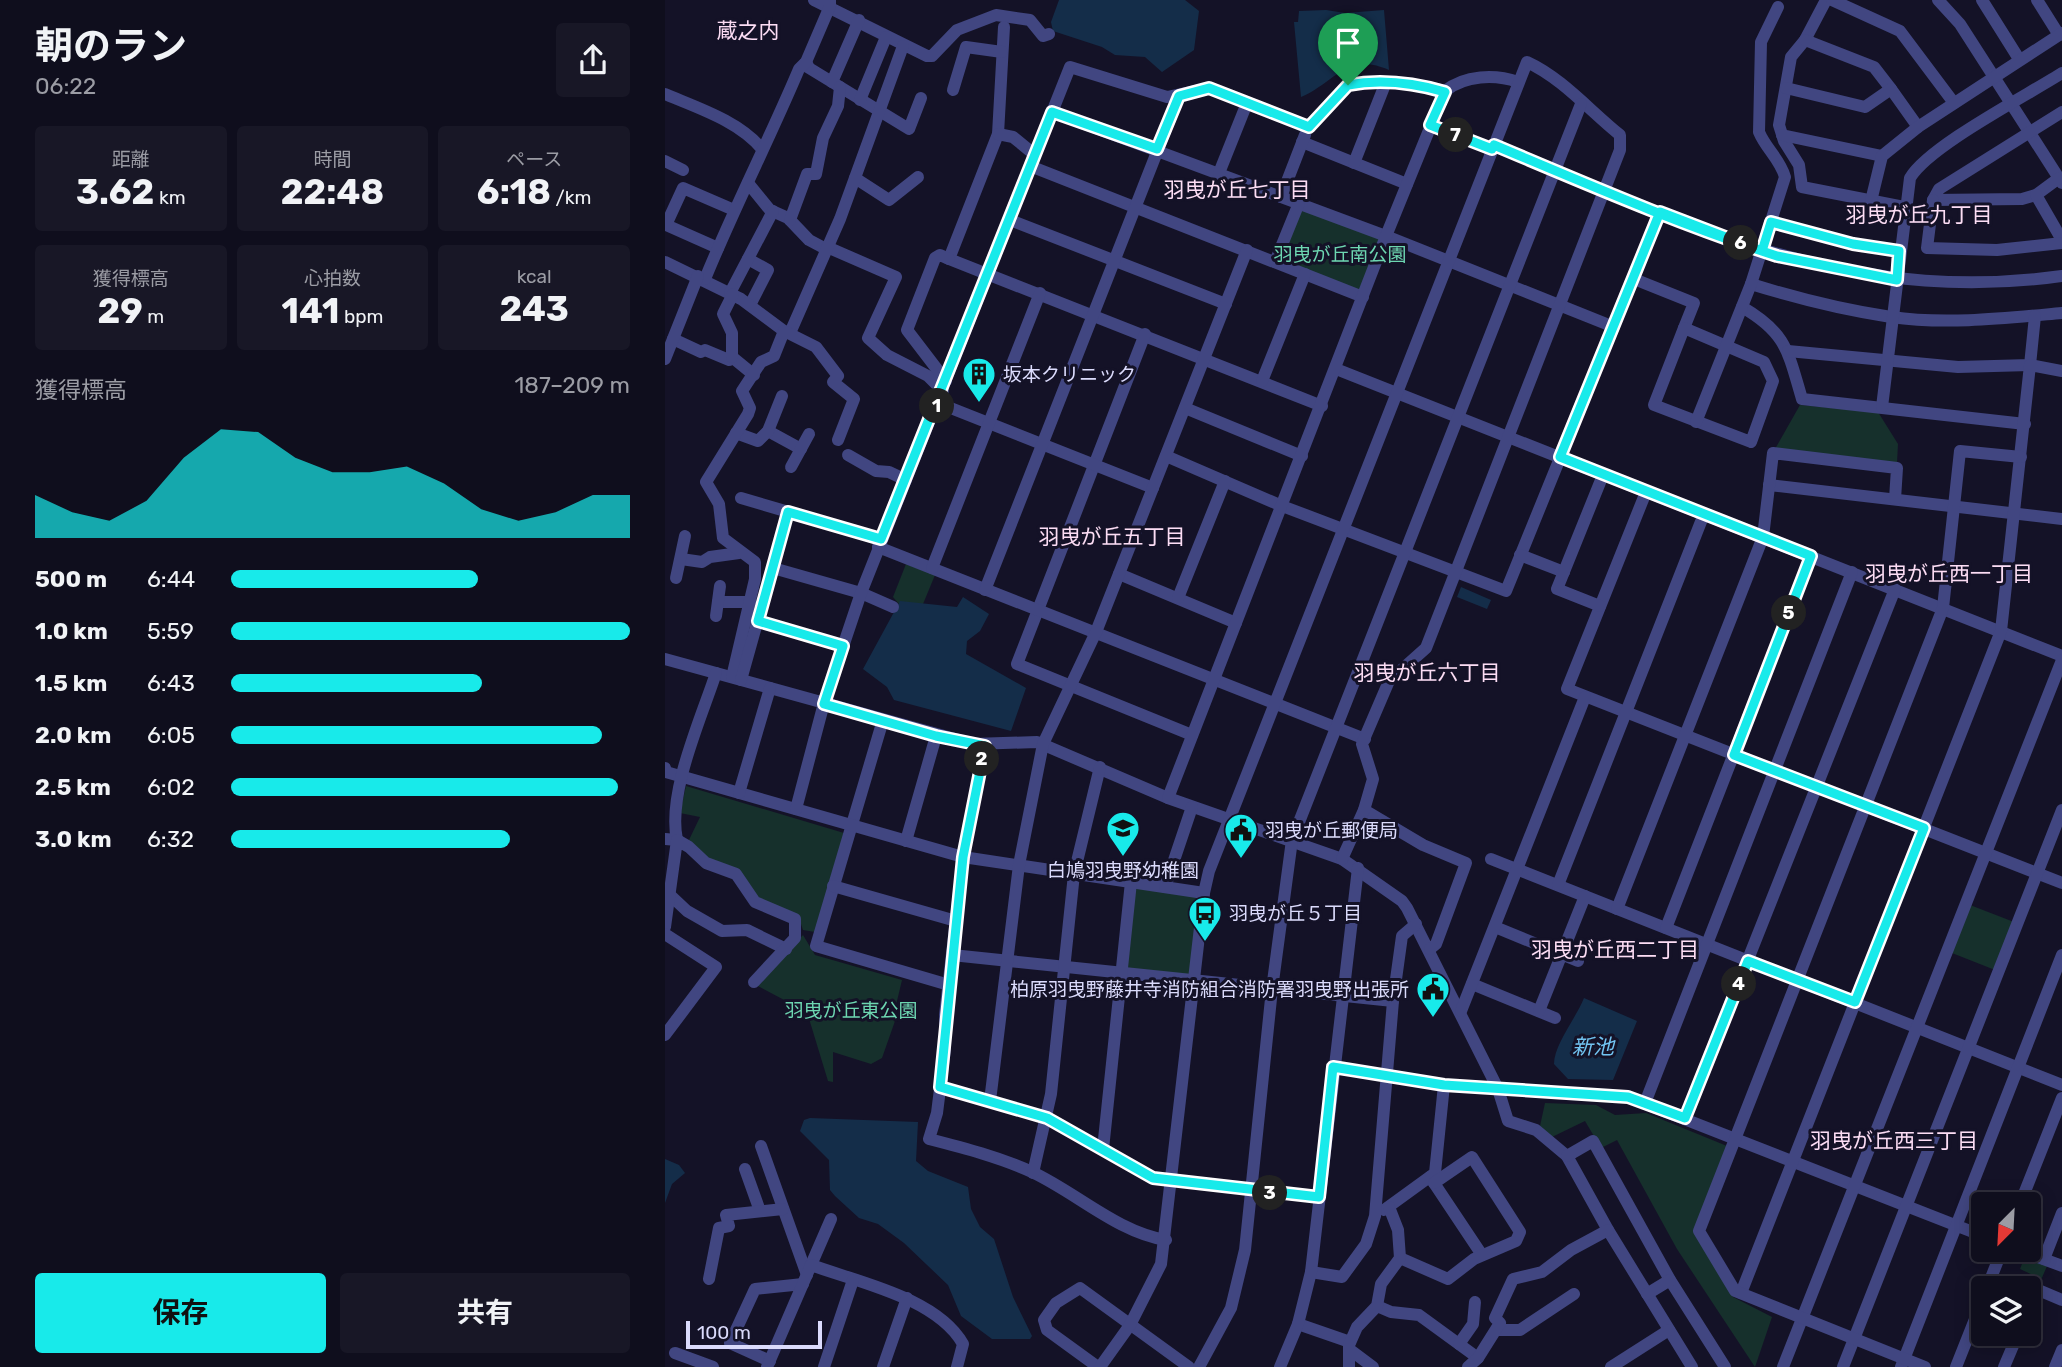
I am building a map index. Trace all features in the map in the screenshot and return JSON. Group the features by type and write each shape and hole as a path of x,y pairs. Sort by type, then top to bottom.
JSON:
{"street":[{"path":"814,0 830,3 903,46 932,56 957,30 996,15 1030,20 1043,36 1049,34"},
{"path":"1826,0 1805,40 1791,57 1779,125 1782,135 1799,165 1802,187 1904,207"},
{"path":"1832,0 1900,31 1954,103"},
{"path":"1933,200 2022,199 2036,195 2061,181 1960,24 1938,0"},
{"path":"1982,0 2019,60"},
{"path":"1871,201 1882,156 1918,127 2060,34 2036,0"},
{"path":"665,359 762,149 770,139 799,69 806,62 830,3"},
{"path":"1696,422 1751,284 1785,177 1781,164 1763,143 1759,132 1761,42 1778,7"},
{"path":"790,220 807,174 816,174 823,138 838,106 836,85 859,20"},
{"path":"949,259 998,134 1004,27"},
{"path":"860,100 886,37"},
{"path":"1805,40 1874,67 1918,127"},
{"path":"736,679 755,579 755,562 739,553 723,538 719,504 706,482 750,408 741,391 761,362 774,356 827,248 903,46"},
{"path":"953,90 966,47 1002,52"},
{"path":"806,62 809,68 909,129 921,98"},
{"path":"1189,1367 1130,1325 1080,1288 1056,1303 1044,1320 1047,1330 1099,1367 1130,1325 1153,1284 1166,1240 1204,893 1274,703 1527,62 1551,73 1581,104 1621,135 1621,150 1426,648 1389,681 1362,744 1373,779 1364,810 1342,859"},
{"path":"796,809 824,704 861,593 1070,68 1167,97 1209,88 1309,127"},
{"path":"1882,407 1904,207 1907,188 1915,168 1940,148 2062,74"},
{"path":"1168,798 1386,236 1445,92 1451,87 1492,75 1518,82"},
{"path":"1281,197 1309,127 1348,85 1386,82 1421,85 1445,92"},
{"path":"1354,163 1386,82"},
{"path":"1786,88 1865,107 1891,89"},
{"path":"665,94 730,124 753,138 762,149"},
{"path":"985,590 1179,96"},
{"path":"1219,173 1247,103"},
{"path":"1199,1367 1217,1340 1239,1285 1252,1191 1272,989 1292,840 1581,104"},
{"path":"1052,112 1386,236 1614,327"},
{"path":"2036,195 2062,242 1997,250 1927,247 1933,200 1939,189 2030,132 2060,118"},
{"path":"1430,125 1555,170 1762,251 1817,266 1897,280 1978,283 2062,276"},
{"path":"998,134 1013,137 1033,161 1134,206 1363,297"},
{"path":"1782,135 1882,156"},
{"path":"1302,142 1407,184"},
{"path":"665,161 683,170"},
{"path":"855,178 890,200 918,177"},
{"path":"748,183 773,211 790,220 809,240 895,277 868,338 887,355 928,376 942,392 989,423 1153,488"},
{"path":"717,248 666,225 683,188 734,210"},
{"path":"1275,261 1299,203"},
{"path":"732,357 732,333 723,314 773,211"},
{"path":"1165,456 1282,506 1506,591 1660,212"},
{"path":"1010,220 1226,304"},
{"path":"1771,222 1853,244 1899,251"},
{"path":"990,1101 1010,962 1019,865 1043,744 1096,632 1247,250"},
{"path":"942,392 907,330 935,258 940,255 1322,406"},
{"path":"748,258 768,270 750,305"},
{"path":"665,262 731,293 787,332 816,347 838,376 833,382 854,399 838,440"},
{"path":"1262,381 1305,274"},
{"path":"1634,279 1694,303 1684,328 1654,405 1751,442 1773,381 1764,362 1684,328"},
{"path":"1751,284 1788,295 1892,317 2035,316 2062,313"},
{"path":"932,568 1040,293"},
{"path":"1742,307 1784,340 1802,399 2025,424"},
{"path":"1741,1293 2001,631 2035,316"},
{"path":"1145,334 1036,609 1017,664 1192,735"},
{"path":"673,339 701,352 705,349 729,360 732,357"},
{"path":"1788,351 1888,363 1958,367 2030,365 2062,371"},
{"path":"732,357 754,375"},
{"path":"1336,369 2001,631 2062,658 1783,1367"},
{"path":"736,433 758,441 768,431 782,396"},
{"path":"1185,408 1301,456"},
{"path":"768,431 801,449"},
{"path":"791,467 809,434"},
{"path":"1926,1367 1903,1363 1854,1339 1735,1291 1699,1231 1943,608 1960,451 2021,457"},
{"path":"1617,909 1763,537 1773,453 1897,468 1895,499"},
{"path":"848,455 876,471 889,472 906,480"},
{"path":"1600,606 1557,589 1603,475"},
{"path":"1178,598 1225,481"},
{"path":"1769,485 2062,519"},
{"path":"1646,492 1567,689 2062,883"},
{"path":"741,498 880,543 985,590 1365,739"},
{"path":"736,679 758,621 788,512"},
{"path":"1558,886 1704,514"},
{"path":"676,578 685,536"},
{"path":"681,559 702,562 710,557 739,553"},
{"path":"1520,555 1564,572"},
{"path":"1666,928 1811,556"},
{"path":"773,568 861,593 893,607"},
{"path":"1645,1103 1852,572"},
{"path":"1119,574 1236,623"},
{"path":"716,616 720,586"},
{"path":"1685,1118 1895,589"},
{"path":"718,602 750,602"},
{"path":"758,621 843,646"},
{"path":"665,659 936,736 985,746 1043,744 1168,798 1229,821 1292,840 1358,868 1402,901 1461,1011 1498,1089 1508,1121 1537,1130 1567,1156 1608,1230 1692,1367"},
{"path":"665,927 670,895 671,839 676,794 716,673"},
{"path":"739,793 770,688"},
{"path":"1461,1011 1585,696"},
{"path":"883,720 849,825 816,946 949,985"},
{"path":"906,841 936,736"},
{"path":"985,746 963,857 937,1113 929,1139 981,1152 1033,1173 1144,1236 1166,1240"},
{"path":"1033,1173 1047,1118 1074,874 1100,767"},
{"path":"665,768 666,772 963,857 1204,893"},
{"path":"1165,887 1192,807"},
{"path":"1364,810 1423,845 1466,863 1436,944 1430,949"},
{"path":"1843,1367 2062,810"},
{"path":"671,839 689,846 706,863 736,874 755,902 795,919 798,929 795,938 754,982"},
{"path":"1491,859 2062,1085"},
{"path":"1280,1367 1298,1324 1311,1272 1358,868"},
{"path":"1103,1149 1131,882"},
{"path":"833,886 956,921"},
{"path":"670,895 687,911 722,931 747,930 786,949"},
{"path":"1539,1011 1585,896"},
{"path":"1311,1272 1342,1277 1366,1244 1375,1216 1402,936 1416,924"},
{"path":"1495,927 1578,961"},
{"path":"665,934 716,967 667,1030"},
{"path":"952,954 1394,1001"},
{"path":"1903,1363 2062,955"},
{"path":"1472,984 1555,1018"},
{"path":"1333,1067 1444,1085 1628,1097 1971,1231"},
{"path":"1432,1180 1444,1085"},
{"path":"940,1087 1047,1118 1153,1178 1319,1197"},
{"path":"2025,1192 2062,1098"},
{"path":"1567,1156 1593,1141 1670,1280 1725,1367"},
{"path":"761,1146 807,1274"},
{"path":"1375,1216 1472,1157 1520,1232 1516,1241 1482,1255 1448,1279 1400,1258"},
{"path":"745,1169 760,1211"},
{"path":"1432,1180 1482,1255"},
{"path":"1349,1367 1349,1345 1357,1327 1377,1306 1381,1284 1400,1258 1398,1230 1389,1207"},
{"path":"709,1279 719,1228 729,1226 726,1215 783,1209"},
{"path":"2044,1259 2062,1213"},
{"path":"831,1219 807,1274 768,1364 730,1343 755,1289 807,1274 853,1280 907,1298 958,1335 964,1344 957,1367"},
{"path":"1377,1306 1391,1312 1419,1315 1459,1344 1473,1363 1497,1330 1500,1323 1495,1318 1513,1279 1542,1272 1571,1250 1608,1230"},
{"path":"2041,1258 2062,1266"},
{"path":"824,1367 853,1280"},
{"path":"1647,1294 1670,1280"},
{"path":"2041,1291 2062,1300"},
{"path":"1497,1330 1520,1330 1574,1294"},
{"path":"883,1367 907,1298"},
{"path":"1459,1344 1473,1324 1475,1302"},
{"path":"1298,1324 1349,1345 1373,1367"},
{"path":"1956,1367 1971,1329"},
{"path":"1611,1367 1631,1362 1669,1330"},
{"path":"2004,1367 2013,1346"},
{"path":"2055,1367 2062,1350"},
{"path":"675,1353 713,1367"}],"green space":[{"name":"羽曳が丘南公園","path":"1300,206 1385,238 1363,297 1278,261"},
{"path":"1800,405 1878,412 1898,444 1897,463 1775,449"},
{"path":"906,564 935,575 923,604 899,604 893,597"},
{"path":"686,786 844,833 815,932 803,930 798,915 757,898 738,873 708,861 688,842 700,817 680,813"},
{"path":"1134,887 1199,896 1191,975 1126,968"},
{"path":"1970,905 2014,922 1995,970 1952,953"},
{"name":"羽曳が丘東公園","path":"803,935 815,955 902,980 893,1018 895,1021 882,1058 871,1064 833,1052 833,1082 828,1081 807,1012 756,985"},
{"path":"1545,1103 1596,1105 1615,1115 1646,1113 1727,1146 1694,1233 1733,1297 1772,1317 1755,1367 1677,1249 1617,1140 1601,1148 1585,1121 1552,1137 1540,1126"},
{"path":"2023,1262 2038,1262 2047,1266 2041,1280 2041,1276 2020,1269"}],"water":[{"path":"1059,0 1185,0 1199,11 1194,50 1162,72 1145,57 1115,55 1102,47 1053,31 1051,22"},
{"path":"1326,10 1345,13 1384,10 1389,70 1362,64 1351,67 1301,97 1294,22 1298,22 1299,11"},
{"path":"1461,587 1491,600 1487,609 1457,597"},
{"path":"963,597 989,614 980,631 967,641 966,654 1026,688 1011,731 894,700 887,687 863,669 900,601 957,607"},
{"name":"新池","path":"1584,998 1637,1021 1613,1080 1568,1079 1554,1064 1561,1040"},
{"path":"810,1118 918,1122 916,1161 928,1171 968,1187 971,1209 980,1227 994,1239 1013,1297 1032,1336 1030,1339 992,1339 961,1316 948,1285 904,1243 878,1224 859,1218 835,1196 830,1190 829,1160 800,1131 804,1120"},
{"path":"665,1159 679,1165 685,1173 672,1184 665,1203"}],"place":[{"name":"坂本クリニック","path":"979,404"},
{"name":"白鳩羽曳野幼稚園","path":"1123,858"},
{"name":"羽曳が丘郵便局","path":"1241,860"},
{"name":"羽曳が丘５丁目","path":"1205,943"},
{"name":"柏原羽曳野藤井寺消防組合消防署羽曳野出張所","path":"1433,1019"}],"district":[{"name":"蔵之内","path":"748,31"},
{"name":"羽曳が丘七丁目","path":"1237,190"},
{"name":"羽曳が丘九丁目","path":"1919,215"},
{"name":"羽曳が丘五丁目","path":"1112,537"},
{"name":"羽曳が丘西一丁目","path":"1949,574"},
{"name":"羽曳が丘六丁目","path":"1427,673"},
{"name":"羽曳が丘西二丁目","path":"1615,950"},
{"name":"羽曳が丘西三丁目","path":"1894,1141"}],"route":[{"path":"1348,85 1309,127 1209,88 1179,96 1157,149 1052,112 938,403 881,539 788,512 758,621 843,646 824,704 936,736 985,746 963,857 945,1015 945,1049 940,1087 1047,1118 1153,1178 1319,1197 1333,1067 1444,1085 1628,1097 1685,1118 1748,961 1855,1002 1924,828 1734,755 1811,556 1560,457 1660,212 1762,251 1771,222 1806,234 1899,251 1897,280 1777,256 1762,251 1711,233 1660,212 1494,145 1492,149 1430,125 1445,92 1421,85 1386,82 1348,85"}]}
